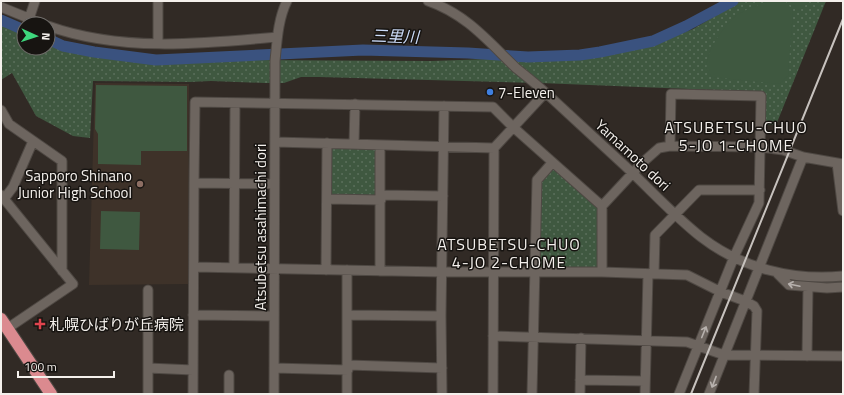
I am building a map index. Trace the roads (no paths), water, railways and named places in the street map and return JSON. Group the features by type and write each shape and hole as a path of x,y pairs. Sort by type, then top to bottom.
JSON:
{"highway":[{"path":"4,323 51,394"}],"street":[{"path":"30,16 35,1"},
{"path":"158,1 158,42"},
{"path":"56,28 83,36 124,42 209,43 277,36 283,9 287,1"},
{"name":"Yamamoto dori","path":"428,1 457,14 473,26 702,238 734,257 759,268 777,273 827,278 843,276"},
{"path":"1,7 22,16"},
{"name":"Atsubetsu asahimachi dori","path":"274,394 274,61 277,36"},
{"path":"493,394 494,148 545,93"},
{"path":"670,146 671,94 761,96 759,203 734,257 679,394"},
{"path":"193,394 195,102 493,107 552,163 602,206"},
{"path":"234,268 235,103"},
{"path":"354,144 355,104"},
{"path":"442,394 444,106"},
{"path":"1,110 9,124 62,161 62,271"},
{"path":"4,323 74,284 3,197 13,187 33,141"},
{"path":"275,142 494,148"},
{"path":"326,270 327,143"},
{"path":"380,145 380,271"},
{"path":"602,272 602,206 659,148 670,146 760,147 783,150 803,158 840,163 843,211"},
{"path":"709,394 803,158"},
{"path":"532,394 537,180 552,163"},
{"path":"194,183 274,184"},
{"path":"645,394 646,340 655,235 699,190 760,190"},
{"path":"327,199 443,196"},
{"path":"194,267 442,272 602,272 687,275 721,292 745,301 754,306 757,311 754,394"},
{"path":"347,394 348,270"},
{"path":"843,270 823,272 788,270 777,273 789,285 808,287 843,287"},
{"path":"807,356 808,287"},
{"path":"148,290 148,394"},
{"path":"193,315 274,316"},
{"path":"348,315 442,316"},
{"path":"493,336 533,336 687,342 724,355 843,356"},
{"path":"580,394 581,338"},
{"path":"148,368 193,370"},
{"path":"274,368 442,368"},
{"path":"229,394 230,375"},
{"path":"580,380 645,381"}],"waterway":[{"name":"三里川","path":"56,43 63,46 94,52 156,60 363,50 468,53 528,57 580,55 653,41 686,26 733,1"},
{"name":"三里川","path":"1,20 16,27"}],"railway":[{"path":"691,394 843,19"}],"place":[{"name":"7-Eleven","path":"490,92"},
{"name":"Sapporo Shinano Junior High School","path":"140,184"},
{"name":"札幌ひばりが丘病院","path":"40,324"}],"district":[{"name":"ATSUBETSU-CHUO 5-JO 1-CHOME","path":"736,136"},
{"name":"ATSUBETSU-CHUO 4-JO 2-CHOME","path":"509,253"}]}
